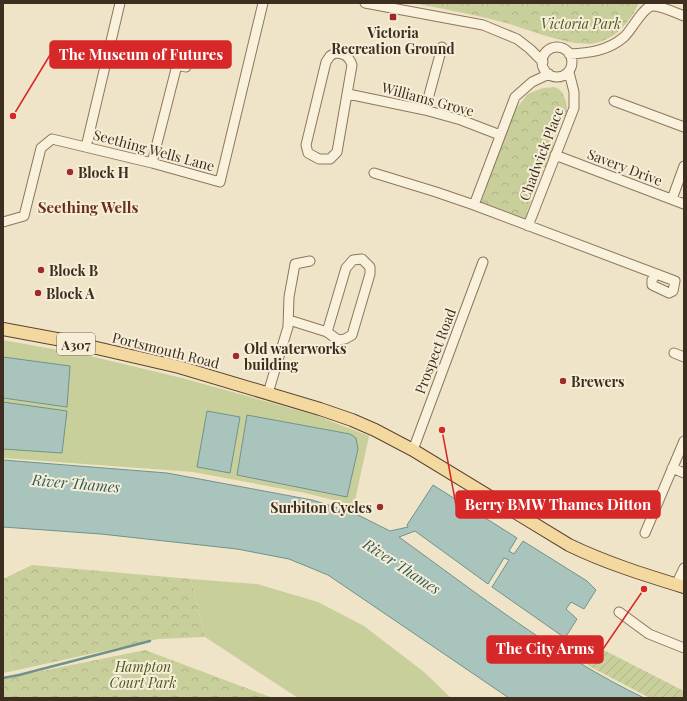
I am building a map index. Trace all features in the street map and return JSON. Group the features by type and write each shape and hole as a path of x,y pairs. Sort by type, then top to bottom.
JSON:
{"main road":[{"name":"Portsmouth Road","path":"3,329 62,340 179,367 268,393 352,420 413,450 569,545 590,556 680,586"}],"street":[{"path":"86,147 120,3"},
{"name":"Seething Wells Lane","path":"3,222 24,216 41,148 52,139 152,163 220,182 263,3"},
{"path":"365,3 483,25 512,37 530,48 545,64 551,76 559,77 588,53"},
{"path":"569,54 588,53 610,47 630,32 646,8 652,4 684,16"},
{"path":"425,110 442,47"},
{"path":"474,205 515,97 532,82 545,64 551,49 564,49 569,54 572,60 570,68"},
{"path":"335,53 347,55 351,60 352,65 348,94 336,152 330,159 319,159 313,157 306,149 307,141 326,62 330,56 335,53"},
{"path":"165,62 186,67"},
{"path":"152,163 176,65"},
{"name":"Chadwick Place","path":"528,226 574,108 574,92 570,68"},
{"name":"Chadwick Place","path":"559,77 574,92"},
{"name":"Williams Grove","path":"348,94 425,110 461,120 500,135"},
{"path":"614,101 684,127"},
{"name":"Savery Drive","path":"556,155 684,204"},
{"path":"672,199 684,166"},
{"path":"374,173 474,205 656,274"},
{"path":"289,320 327,332 338,340 345,339 352,335 370,274 370,267 362,260 353,260 346,268 327,332"},
{"path":"268,393 275,374 289,320 289,296 295,264 310,261"},
{"name":"Prospect Road","path":"413,450 483,262"},
{"path":"674,352 684,357"},
{"path":"645,533 684,442"},
{"path":"672,468 684,473"},
{"path":"680,586 684,568"},
{"path":"620,612 649,634 684,648"}],"green space":[{"name":"Victoria Park","path":"413,3 639,3 627,22 616,33 604,41 586,44 563,41 495,20"},
{"path":"554,87 561,91 565,99 567,113 566,117 563,115 553,145 556,147 547,167 544,167 527,212 530,214 526,220 480,205 515,110 527,95 532,92 543,88"},
{"path":"3,340 86,355 182,378 315,415 369,436 354,505 305,493 193,472 3,458 3,449 62,453 66,412 3,402 3,398 66,407 70,366 3,357"},
{"path":"32,565 191,579 205,637 158,639 13,671 3,620 3,579"},
{"path":"191,579 257,584 318,602 364,626 424,672 451,698 298,698 205,637"},
{"path":"3,620 13,671 3,673"},
{"path":"596,646 684,691 684,698 650,698 589,666 585,662"},
{"name":"Hampton Court Park","path":"145,650 273,698 3,698 3,679"}],"water":[{"path":"3,357 70,366 67,407 3,398"},
{"path":"3,402 67,411 62,453 3,449"},
{"path":"207,411 240,417 230,473 197,467"},
{"path":"247,415 350,434 356,438 358,449 347,497 237,475"},
{"name":"River Thames","path":"3,460 167,473 312,500 354,513 390,531 408,527 407,525 433,485 517,538 509,551 514,554 523,541 587,581 596,590 584,609 571,602 566,609 577,619 565,638 492,587 509,560 504,558 488,584 415,531 399,537 488,602 548,643 579,663 644,698 509,698 328,575 289,559 237,549 101,534 3,527"}],"waterway":[{"path":"3,678 150,641"}],"place":[{"name":"Victoria Recreation Ground","path":"393,17"},
{"name":"The Museum of Futures","path":"13,116"},
{"name":"Block H","path":"70,172"},
{"name":"Block B","path":"41,270"},
{"name":"Block A","path":"38,293"},
{"name":"Old waterworks building","path":"236,356"},
{"name":"Brewers","path":"563,381"},
{"name":"Berry BMW Thames Ditton","path":"442,430"},
{"name":"Surbiton Cycles","path":"380,507"},
{"name":"The City Arms","path":"644,589"}],"district":[{"name":"Seething Wells","path":"88,207"}]}
